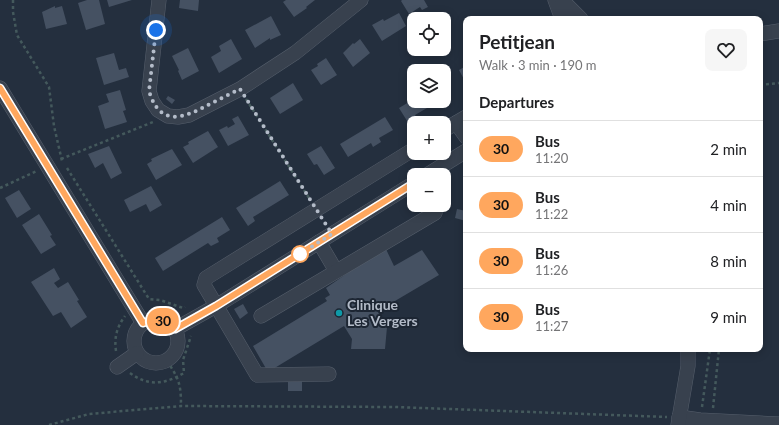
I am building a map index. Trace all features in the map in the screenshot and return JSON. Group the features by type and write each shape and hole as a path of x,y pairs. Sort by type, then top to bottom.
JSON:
{"street":[{"path":"159,0 149,91 152,101 158,110 168,116 178,117 189,115 240,89 295,53 361,0"},
{"path":"555,0 561,16"},
{"path":"562,0 578,16"},
{"path":"763,34 779,31"},
{"path":"763,42 779,39"},
{"path":"0,88 143,323"},
{"path":"451,126 461,120"},
{"path":"330,374 257,376 204,285 206,278 407,153"},
{"path":"438,168 463,153"},
{"path":"175,329 216,306 407,187"},
{"path":"261,316 435,213"},
{"path":"320,242 336,272"},
{"path":"154,319 166,321 175,329 178,341 176,352 168,361 156,364 145,361 137,353 134,342 136,332 143,323 154,319"},
{"path":"688,352 688,366 678,421 706,420 779,424"},
{"path":"119,365 137,353"}],"path":[{"path":"13,0 12,12 17,34 49,87 54,126 61,159 149,298"},
{"path":"763,84 779,83"},
{"path":"240,89 316,209"},
{"path":"0,188 61,159 168,116"},
{"path":"149,298 183,308 195,330 192,332 183,360 184,373 172,380 151,383 138,379 119,365 115,345 116,335 119,325 125,315 149,298"},
{"path":"183,308 190,304"},
{"path":"706,420 710,352"},
{"path":"706,420 718,352"},
{"path":"168,361 177,377 181,390 181,406"},
{"path":"49,425 89,414 181,406 395,406 678,421"}],"building":[{"path":"87,0 99,0 105,24 86,30 78,3"},
{"path":"107,0 132,0 109,7"},
{"path":"180,0 199,0 198,11 179,8"},
{"path":"286,0 315,0 294,17 283,2"},
{"path":"424,0 428,7 422,10 420,7 412,12 408,12 401,1"},
{"path":"55,6 55,8 62,6 67,24 46,29 42,12"},
{"path":"399,13 406,26 382,41 372,25 383,19 384,21"},
{"path":"271,16 281,35 270,40 270,38 255,48 245,30"},
{"path":"231,39 242,59 219,73 211,57 221,51 219,46"},
{"path":"360,39 370,53 353,67 343,53 353,43 354,44"},
{"path":"188,48 199,71 182,80 172,56"},
{"path":"114,53 119,70 126,68 129,77 104,85 96,58"},
{"path":"326,58 337,75 321,85 311,70 318,66 317,64"},
{"path":"463,68 463,77 459,70"},
{"path":"293,83 303,100 280,114 270,98"},
{"path":"120,90 126,110 123,111 127,122 105,129 98,106 109,102 106,94"},
{"path":"168,96 175,100 172,104 166,99"},
{"path":"407,103 407,108 427,108 416,116 407,116 407,121 399,108"},
{"path":"238,116 249,135 228,146 219,130 227,126 228,128 235,124 232,119"},
{"path":"385,117 393,130 379,138 381,142 373,147 371,143 348,157 340,144"},
{"path":"208,131 218,147 193,163 183,147 189,144 188,142"},
{"path":"109,146 122,173 111,179 103,163 95,168 88,154"},
{"path":"321,146 335,168 324,175 317,164 314,165 307,154"},
{"path":"172,149 182,165 156,180 147,164 152,161 151,159"},
{"path":"280,181 289,195 253,217 255,221 248,226 236,208"},
{"path":"151,186 162,205 150,212 146,204 130,212 124,200"},
{"path":"19,190 31,209 17,218 5,198"},
{"path":"457,209 463,210 463,220 455,218"},
{"path":"39,214 52,235 50,236 56,245 41,254 22,225"},
{"path":"222,217 230,230 217,238 219,242 211,246 208,243 163,271 155,258"},
{"name":"Clinique Les Vergers","path":"385,247 394,266 422,250 439,275 378,311 387,327 385,349 351,349 352,339 344,326 268,372 253,346 327,301 325,298 330,295 326,288"},
{"path":"54,268 60,279 54,283 58,288 68,282 87,317 71,328 61,312 53,316 31,282"},
{"path":"243,304 248,313 240,319 234,309"},
{"path":"288,380 302,380 302,391 288,391"}],"bus line":[{"name":"30","path":"0,88 143,323 154,319 166,321 175,329 216,306 407,187"}],"place":[{"name":"Clinique Les Vergers","path":"339,313"}],"route":[{"path":"156,30 149,91 152,101 158,110 168,116 178,117 189,115 240,89 332,234 295,257 300,254"}]}
